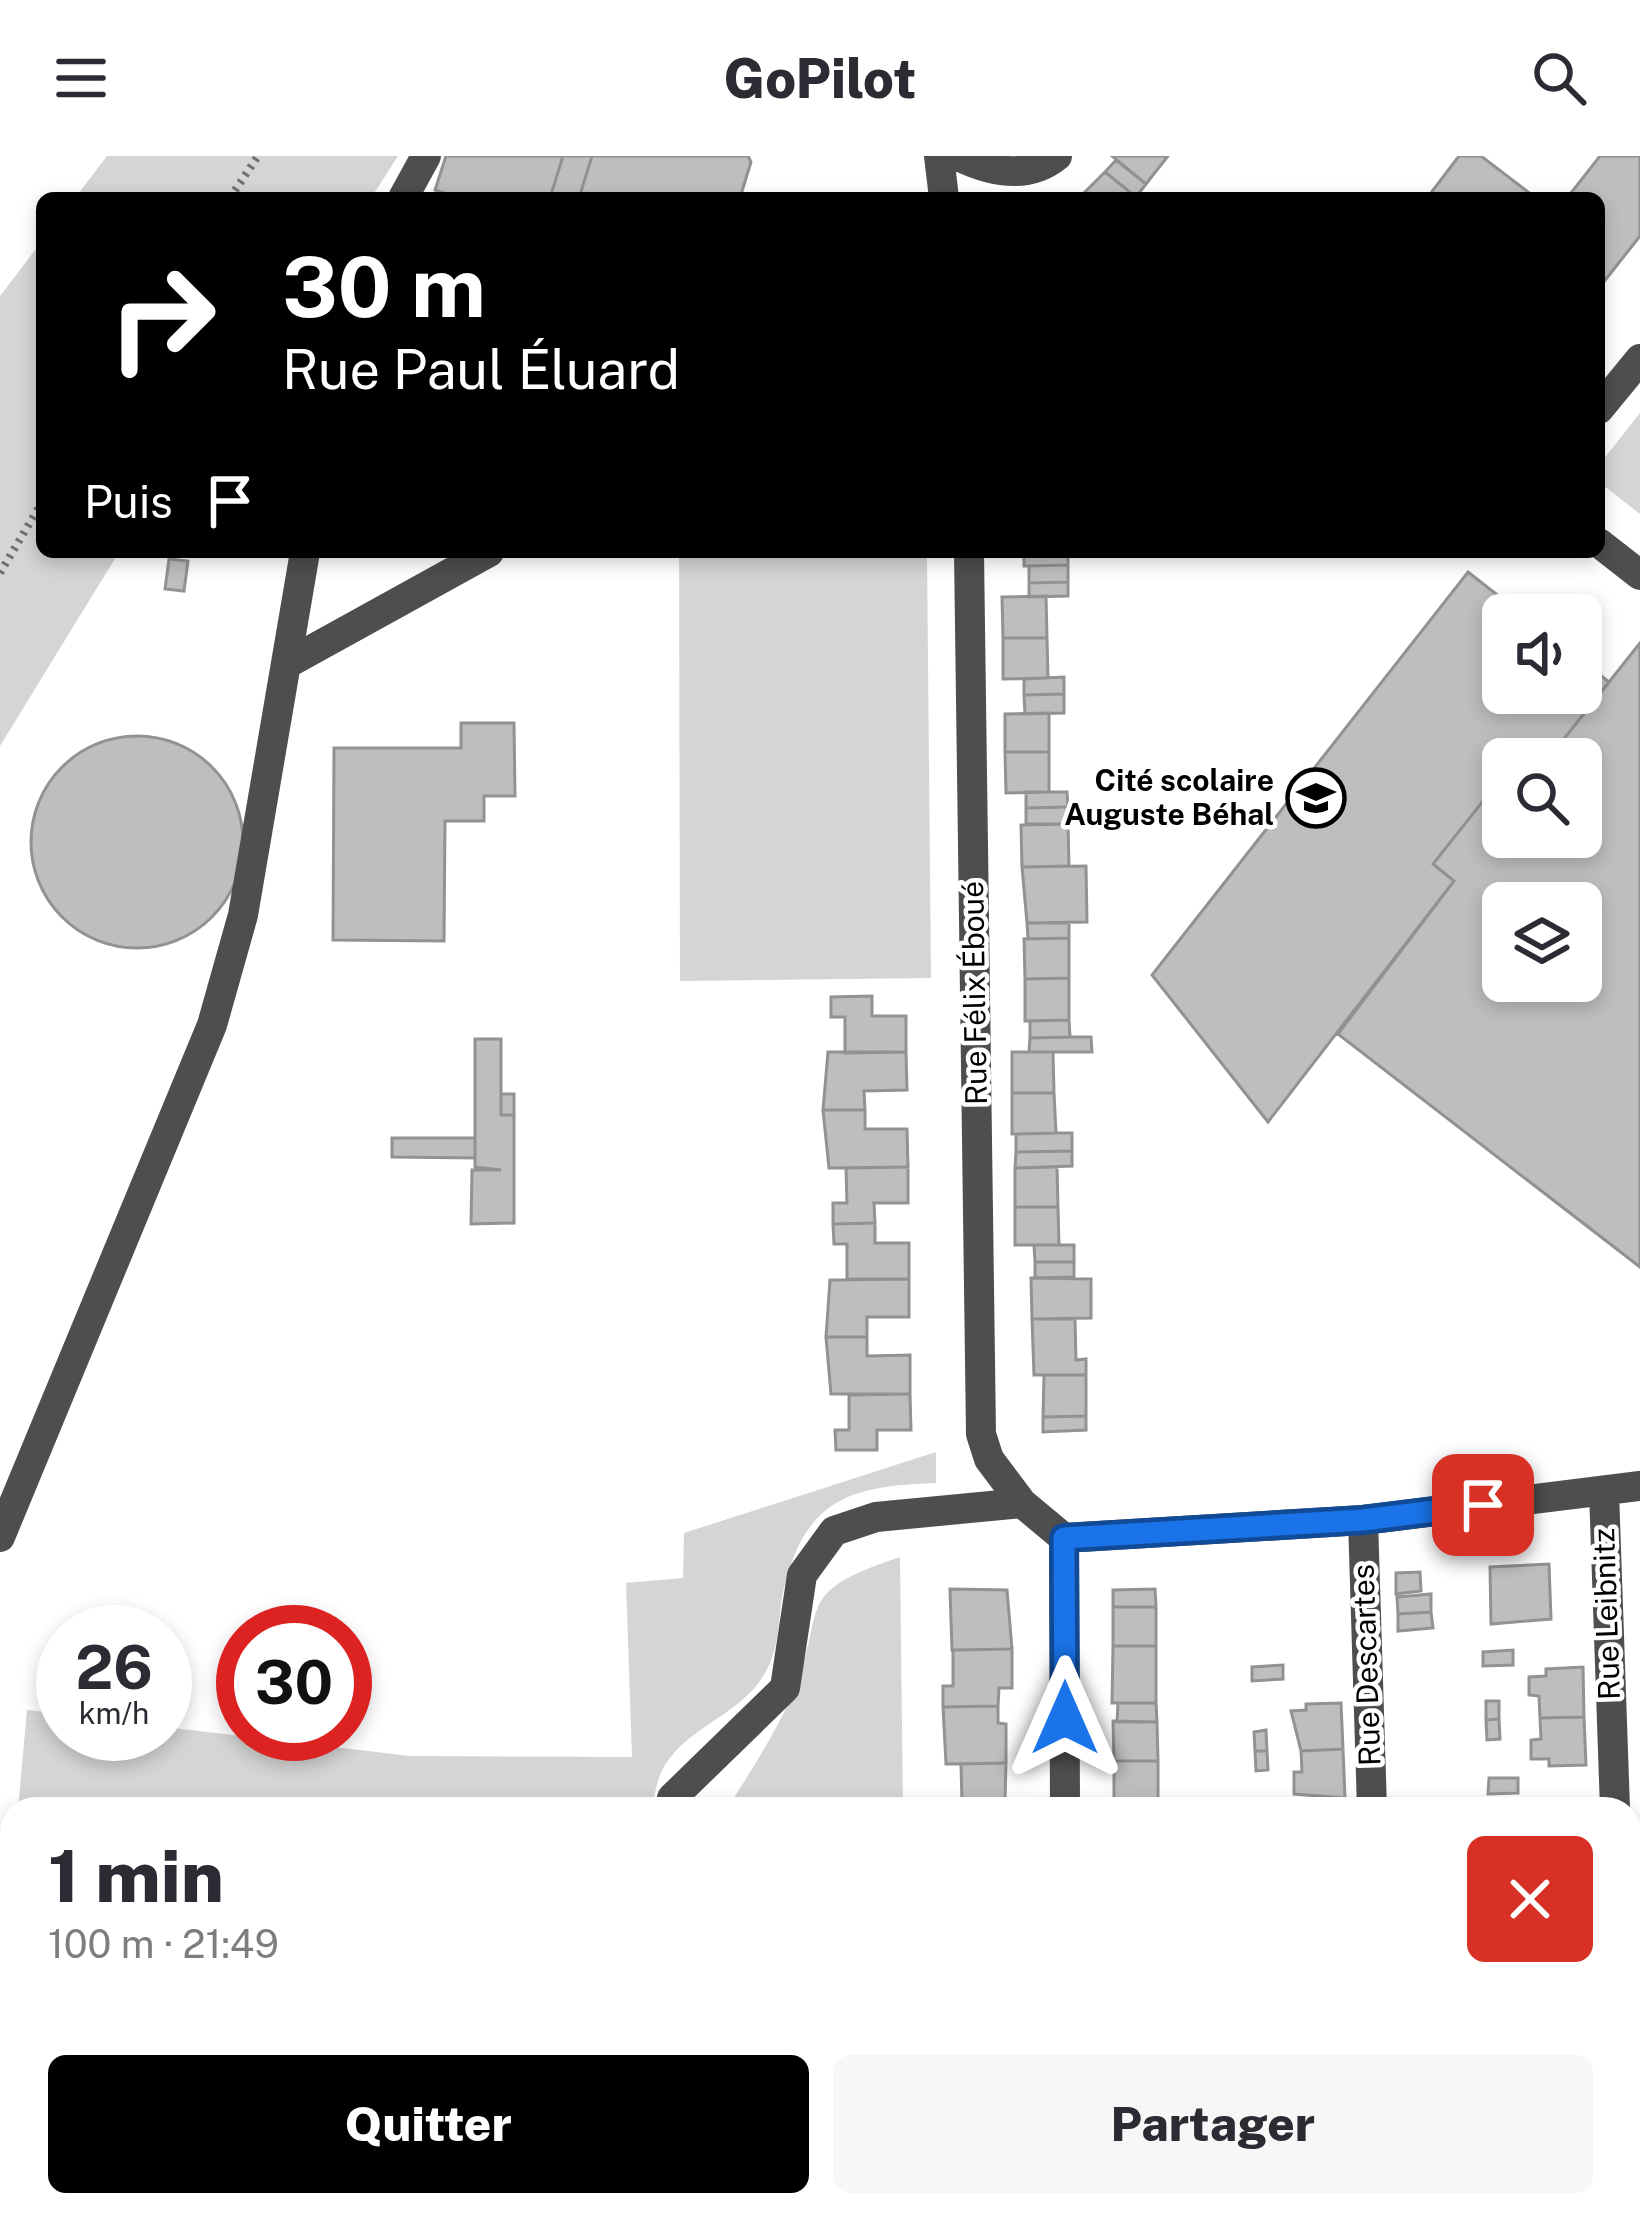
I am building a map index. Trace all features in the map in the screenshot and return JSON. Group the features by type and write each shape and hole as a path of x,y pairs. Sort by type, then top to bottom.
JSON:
{"street":[{"path":"406,192 426,156"},
{"path":"939,156 943,192"},
{"path":"958,156 979,166 1023,172 1057,156"},
{"path":"1605,402 1640,359"},
{"path":"1605,548 1640,575"},
{"path":"0,1537 212,1025 243,915 303,558"},
{"path":"288,663 478,558"},
{"name":"Rue Félix Éboué","path":"969,558 981,1434 988,1459 1022,1503"},
{"path":"673,1797 785,1688 802,1575 834,1531 876,1517 1022,1503 1064,1538 1363,1520 1640,1486"},
{"name":"Rue Leibnitz","path":"1604,1491 1618,1797"},
{"name":"Rue Descartes","path":"1363,1520 1372,1797"},
{"path":"1064,1538 1065,1797"}],"path":[{"path":"234,192 258,156"},
{"path":"0,573 36,512"}],"shaded area":[{"path":"107,156 398,156 375,192 80,192"},
{"path":"36,249 36,558 115,558 0,746 0,296"},
{"path":"1640,413 1640,514 1605,487 1605,457"},
{"path":"679,558 927,558 931,978 680,981"},
{"path":"936,1452 936,1483 859,1493 839,1501 807,1531 785,1584 777,1640 765,1673 743,1699 675,1751 660,1775 654,1797 19,1797 27,1710 36,1711 36,1761 192,1761 192,1730 216,1733 216,1761 372,1761 372,1752 410,1756 632,1757 626,1583 683,1578 684,1533"},
{"path":"900,1557 903,1797 734,1797 793,1693 818,1606 827,1593 865,1570"}],"building":[{"path":"446,156 563,156 552,192 435,190"},
{"path":"563,156 592,156 581,192 552,192"},
{"path":"592,156 748,156 751,162 742,192 581,192"},
{"path":"1112,156 1168,156 1146,184"},
{"path":"1459,156 1481,156 1528,192 1432,192"},
{"path":"1600,156 1640,156 1640,236 1605,280 1605,192 1572,192"},
{"path":"1116,160 1146,184 1140,192 1130,192 1105,172"},
{"path":"1105,172 1130,192 1085,192"},
{"path":"1024,558 1068,558 1068,565 1024,566"},
{"path":"169,559 188,561 184,591 165,589"},
{"path":"1068,565 1068,582 1029,583 1029,566"},
{"path":"1468,572 1496,594 1482,594 1482,714 1584,714 1565,738 1482,738 1482,802 1433,864 1454,881 1268,1122 1152,975"},
{"path":"1068,582 1068,596 1029,597 1029,583"},
{"path":"1046,596 1047,638 1003,638 1002,597"},
{"path":"1003,638 1047,638 1048,678 1003,679"},
{"path":"1640,643 1640,1267 1338,1034 1454,881 1433,864 1482,802 1482,858 1602,858 1602,738 1565,738 1584,714 1602,714 1602,691"},
{"path":"1064,677 1064,694 1024,695 1024,679"},
{"path":"1064,694 1064,713 1025,714 1024,695"},
{"path":"1049,713 1049,752 1005,752 1005,714"},
{"path":"461,723 514,723 515,796 484,796 484,821 445,821 444,941 333,940 334,748 461,748"},
{"path":"137,736 178,744 212,767 235,801 243,842 235,883 212,917 178,940 137,948 96,940 62,917 39,883 31,842 39,801 62,767 96,744"},
{"path":"1005,752 1049,752 1049,792 1006,793"},
{"path":"1026,792 1067,792 1068,807 1026,808"},
{"path":"1068,807 1068,824 1026,824 1026,808"},
{"path":"1068,824 1069,866 1022,867 1021,825"},
{"path":"1086,866 1087,922 1027,923 1022,867"},
{"path":"1027,923 1069,923 1069,938 1028,939"},
{"path":"1069,938 1069,978 1025,979 1024,939"},
{"path":"1069,978 1069,1020 1025,1021 1025,979"},
{"path":"872,996 872,1016 906,1016 906,1052 845,1053 845,1017 831,1017 831,997"},
{"path":"1069,1020 1070,1037 1030,1038 1030,1021"},
{"path":"1091,1037 1092,1052 1029,1052 1030,1038"},
{"path":"475,1039 501,1039 501,1115 514,1115 514,1223 471,1224 472,1170 501,1170 475,1167"},
{"path":"828,1052 906,1052 907,1090 864,1091 865,1110 823,1110"},
{"path":"1012,1052 1053,1052 1054,1093 1012,1093"},
{"path":"1012,1093 1054,1093 1056,1133 1012,1134"},
{"path":"501,1094 514,1094 514,1115 501,1115"},
{"path":"823,1110 865,1110 865,1129 907,1129 908,1167 829,1168"},
{"path":"1072,1133 1072,1151 1016,1152 1016,1134"},
{"path":"392,1138 475,1138 475,1158 392,1157"},
{"path":"1072,1151 1072,1166 1015,1168 1016,1152"},
{"path":"908,1167 908,1203 874,1203 875,1223 833,1224 833,1203 847,1203 846,1168"},
{"path":"1057,1167 1058,1207 1015,1207 1015,1168"},
{"path":"1015,1207 1058,1207 1059,1245 1015,1245"},
{"path":"875,1223 875,1243 909,1243 909,1279 847,1279 847,1244 834,1244 833,1224"},
{"path":"1034,1245 1074,1245 1074,1262 1035,1262"},
{"path":"1035,1262 1074,1262 1074,1277 1035,1278"},
{"path":"1031,1278 1091,1279 1091,1318 1032,1319"},
{"path":"909,1279 909,1317 867,1317 867,1337 826,1337 830,1280"},
{"path":"1032,1319 1075,1319 1076,1360 1086,1359 1086,1375 1034,1375"},
{"path":"826,1337 867,1337 867,1356 910,1355 910,1394 831,1394"},
{"path":"1044,1375 1086,1375 1086,1416 1043,1417"},
{"path":"910,1394 911,1430 877,1430 877,1450 836,1450 835,1430 849,1430 849,1395"},
{"path":"1086,1416 1086,1430 1043,1432 1043,1417"},
{"path":"1549,1564 1551,1619 1491,1624 1490,1567"},
{"path":"1420,1572 1421,1591 1396,1594 1396,1573"},
{"path":"950,1589 1007,1590 1012,1649 952,1650"},
{"path":"1155,1589 1156,1607 1113,1607 1113,1590"},
{"path":"1431,1594 1431,1612 1398,1614 1397,1597"},
{"path":"1113,1607 1156,1607 1156,1646 1113,1646"},
{"path":"1431,1612 1433,1628 1398,1631 1398,1614"},
{"path":"1113,1646 1156,1646 1156,1703 1112,1703"},
{"path":"1012,1649 1012,1688 999,1688 998,1706 943,1707 943,1686 953,1686 953,1650"},
{"path":"1513,1650 1513,1665 1483,1666 1483,1652"},
{"path":"1283,1665 1283,1679 1252,1681 1252,1667"},
{"path":"1583,1667 1584,1717 1540,1718 1539,1696 1529,1695 1529,1677 1546,1676 1546,1669"},
{"path":"1486,1701 1499,1701 1499,1719 1486,1720"},
{"path":"1118,1703 1156,1703 1157,1722 1117,1722"},
{"path":"1341,1703 1343,1749 1301,1751 1291,1711 1306,1710 1306,1704"},
{"path":"998,1706 998,1723 1006,1724 1006,1763 946,1764 943,1707"},
{"path":"1584,1717 1586,1765 1549,1766 1549,1759 1531,1759 1531,1740 1541,1739 1540,1718"},
{"path":"1499,1719 1500,1739 1487,1740 1486,1720"},
{"path":"1113,1721 1157,1722 1158,1761 1114,1761"},
{"path":"1266,1730 1267,1751 1255,1751 1254,1732"},
{"path":"1343,1749 1345,1797 1294,1794 1294,1772 1302,1772 1301,1751"},
{"path":"1255,1751 1267,1751 1268,1770 1256,1771"},
{"path":"1114,1761 1158,1761 1158,1797 1114,1797"},
{"path":"1006,1763 1005,1797 962,1797 961,1764"},
{"path":"1489,1778 1518,1778 1518,1793 1488,1794"}],"place":[{"name":"Cité scolaire Auguste Béhal","path":"1316,798"}],"route":[{"path":"1065,1718 1064,1538 1095,1532 1363,1520 1483,1505"}]}
